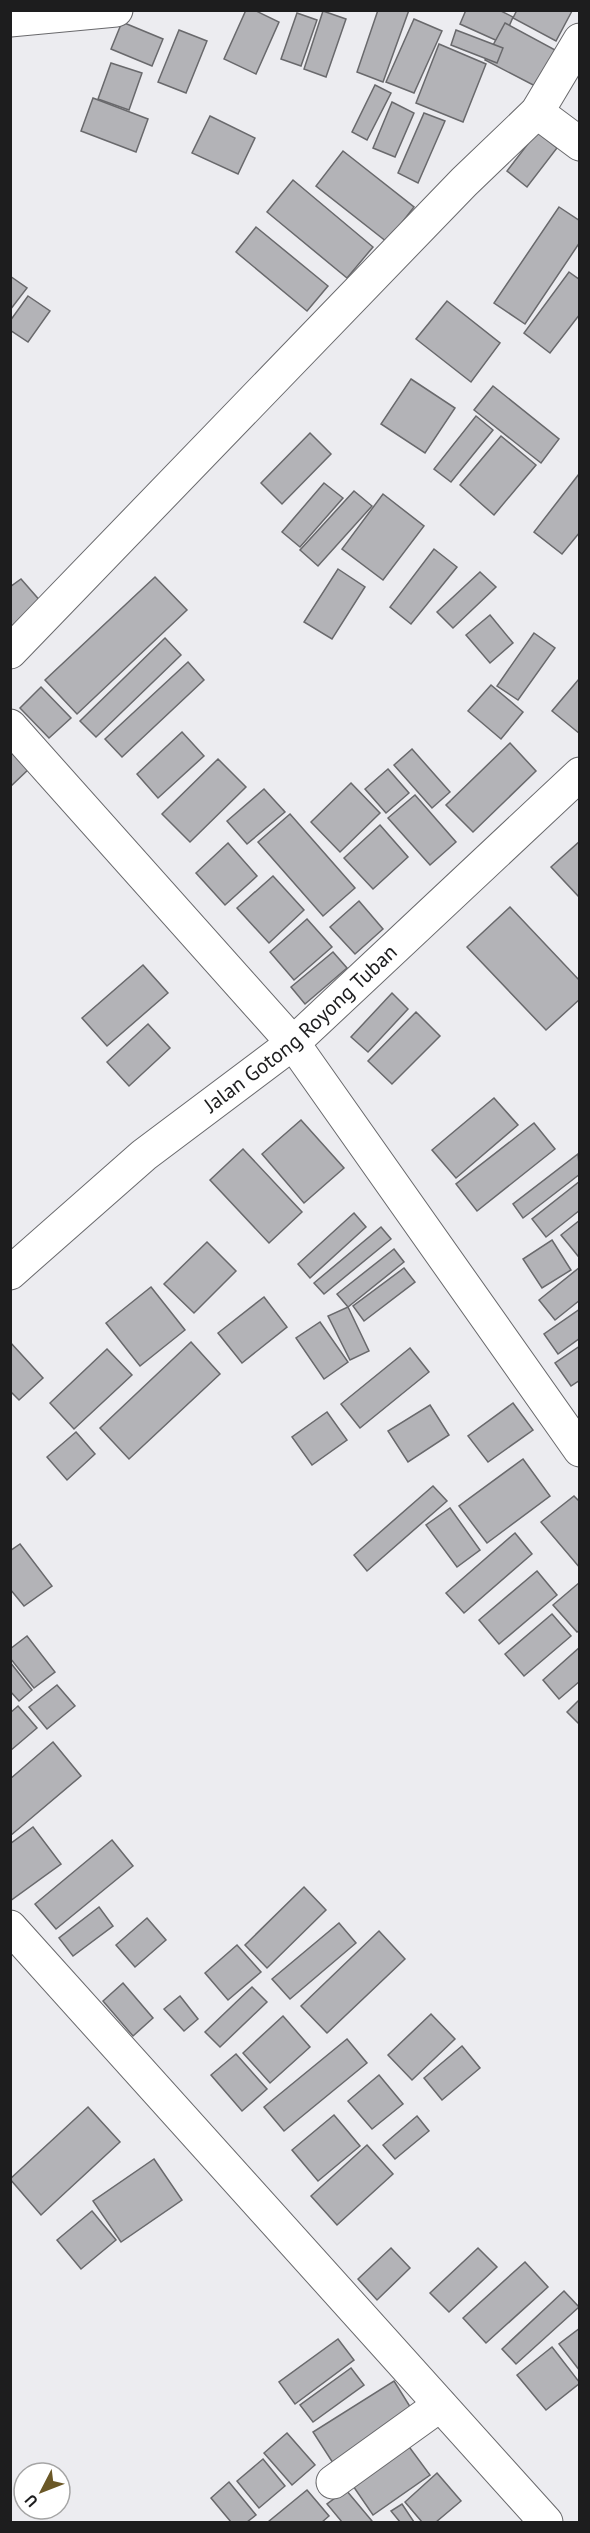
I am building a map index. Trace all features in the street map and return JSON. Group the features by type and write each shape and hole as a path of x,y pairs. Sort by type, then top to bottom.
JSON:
{"street":[{"path":"10,20 116,10"},
{"path":"10,652 464,182 537,112 579,40"},
{"path":"537,112 579,144"},
{"path":"10,726 293,1043 579,1450"},
{"name":"Jalan Gotong Royong Tuban","path":"10,1273 144,1155 293,1043 579,774"},
{"path":"10,1928 546,2523"},
{"path":"333,2482 440,2405"}],"building":[{"path":"246,10 254,10 279,22 256,74 224,59"},
{"path":"378,10 409,10 383,82 357,72"},
{"path":"466,10 499,10 513,17 502,43 460,24"},
{"path":"517,10 572,11 556,41 513,18"},
{"path":"323,11 346,19 326,77 304,69"},
{"path":"297,13 317,20 301,66 281,59"},
{"path":"414,19 442,31 414,93 386,82"},
{"path":"122,22 163,39 152,66 111,49"},
{"path":"505,23 557,51 537,87 485,60"},
{"path":"179,30 207,41 186,93 158,82"},
{"path":"456,30 503,48 497,63 451,45"},
{"path":"439,44 486,64 463,122 416,103"},
{"path":"111,63 142,73 129,110 98,99"},
{"path":"375,85 391,93 367,140 352,132"},
{"path":"93,98 148,119 136,152 81,131"},
{"path":"392,102 414,113 395,157 373,148"},
{"path":"424,113 445,121 418,183 398,173"},
{"path":"210,116 255,138 238,174 192,153"},
{"path":"537,132 557,148 527,187 507,171"},
{"path":"343,151 414,207 387,242 316,186"},
{"path":"293,180 373,247 347,278 267,212"},
{"path":"559,207 580,221 580,242 525,324 494,303"},
{"path":"256,227 328,286 307,311 236,252"},
{"path":"569,272 580,280 580,314 550,353 524,333"},
{"path":"10,276 27,288 10,310"},
{"path":"28,296 50,311 28,342 10,330 10,321"},
{"path":"447,301 500,343 471,382 416,339"},
{"path":"411,379 455,408 425,453 381,424"},
{"path":"493,386 559,439 541,463 474,410"},
{"path":"476,416 493,430 451,482 434,469"},
{"path":"310,433 331,454 282,504 261,483"},
{"path":"501,436 536,465 494,515 460,485"},
{"path":"579,474 580,532 562,554 534,532"},
{"path":"324,483 343,498 300,547 282,532"},
{"path":"354,491 372,506 318,566 300,550"},
{"path":"383,494 424,526 383,580 342,549"},
{"path":"434,549 457,567 411,624 390,607"},
{"path":"338,569 365,587 332,639 304,622"},
{"path":"480,572 496,587 453,628 437,612"},
{"path":"155,577 187,610 77,714 45,680"},
{"path":"21,579 42,603 10,629 10,587"},
{"path":"490,615 513,643 490,663 466,635"},
{"path":"534,633 555,648 518,700 497,686"},
{"path":"165,638 181,655 96,737 80,721"},
{"path":"188,662 204,680 122,757 105,739"},
{"path":"580,679 580,734 552,711"},
{"path":"491,685 523,712 501,739 468,711"},
{"path":"41,687 71,718 49,738 20,708"},
{"path":"182,732 204,756 158,798 137,774"},
{"path":"510,743 536,771 473,832 446,805"},
{"path":"10,744 32,766 10,787"},
{"path":"412,749 450,792 432,808 394,765"},
{"path":"218,759 246,787 190,842 162,814"},
{"path":"388,769 409,793 386,813 365,789"},
{"path":"351,783 380,813 340,852 311,822"},
{"path":"264,789 285,812 247,844 227,821"},
{"path":"415,795 456,842 430,865 388,818"},
{"path":"290,814 355,888 323,916 258,842"},
{"path":"380,825 408,857 373,889 344,858"},
{"path":"580,841 580,898 551,867"},
{"path":"228,843 257,876 225,905 196,873"},
{"path":"273,876 304,910 269,943 237,908"},
{"path":"359,901 383,929 355,954 330,927"},
{"path":"510,907 580,981 580,999 546,1030 467,947"},
{"path":"307,919 332,947 294,980 270,952"},
{"path":"333,952 347,968 305,1004 291,987"},
{"path":"143,965 168,993 107,1046 82,1018"},
{"path":"392,993 408,1009 368,1052 351,1037"},
{"path":"416,1012 440,1036 392,1084 368,1061"},
{"path":"148,1024 170,1048 129,1086 107,1062"},
{"path":"494,1098 518,1125 456,1178 432,1150"},
{"path":"301,1120 344,1168 304,1203 262,1154"},
{"path":"534,1123 555,1149 477,1211 456,1184"},
{"path":"243,1149 302,1212 269,1243 210,1180"},
{"path":"578,1154 580,1174 523,1218 513,1204"},
{"path":"580,1181 580,1210 546,1237 532,1219"},
{"path":"354,1213 366,1227 310,1278 298,1264"},
{"path":"580,1220 580,1255 578,1256 561,1235"},
{"path":"381,1227 391,1239 324,1294 314,1283"},
{"path":"552,1240 571,1270 542,1288 523,1259"},
{"path":"207,1242 236,1271 194,1313 164,1284"},
{"path":"394,1249 404,1262 348,1307 337,1294"},
{"path":"580,1267 580,1300 555,1320 539,1300"},
{"path":"404,1268 415,1282 364,1321 353,1306"},
{"path":"151,1287 185,1330 140,1366 106,1323"},
{"path":"264,1297 287,1327 242,1363 218,1333"},
{"path":"348,1307 369,1351 350,1360 328,1316"},
{"path":"580,1309 580,1338 558,1354 544,1334"},
{"path":"320,1322 348,1362 324,1379 296,1338"},
{"path":"10,1342 43,1378 19,1400 10,1391"},
{"path":"191,1342 220,1374 129,1459 100,1428"},
{"path":"580,1346 580,1380 571,1386 555,1363"},
{"path":"410,1348 429,1372 360,1428 341,1404"},
{"path":"107,1349 132,1375 74,1429 50,1403"},
{"path":"513,1403 533,1430 488,1462 468,1436"},
{"path":"430,1405 449,1435 408,1462 388,1431"},
{"path":"327,1412 347,1440 312,1465 292,1437"},
{"path":"76,1432 95,1454 67,1480 47,1457"},
{"path":"523,1459 550,1496 487,1543 459,1506"},
{"path":"433,1486 447,1501 367,1571 354,1555"},
{"path":"574,1496 580,1502 580,1568 541,1522"},
{"path":"450,1508 480,1550 457,1567 426,1525"},
{"path":"515,1533 532,1554 464,1613 446,1593"},
{"path":"20,1544 52,1586 24,1606 10,1589 10,1551"},
{"path":"537,1571 557,1595 499,1644 479,1620"},
{"path":"580,1582 580,1630 577,1632 553,1605"},
{"path":"552,1614 571,1636 524,1676 505,1654"},
{"path":"27,1636 55,1672 34,1688 10,1658 10,1649"},
{"path":"580,1647 580,1681 559,1699 543,1680"},
{"path":"10,1662 32,1690 19,1701 10,1691"},
{"path":"57,1685 75,1706 47,1729 29,1707"},
{"path":"580,1699 580,1725 567,1712"},
{"path":"18,1706 37,1728 10,1751 10,1713"},
{"path":"53,1742 81,1776 10,1836 10,1779"},
{"path":"33,1827 61,1864 10,1901 10,1844"},
{"path":"112,1840 133,1866 56,1929 35,1904"},
{"path":"304,1887 326,1910 267,1968 245,1945"},
{"path":"99,1907 113,1926 73,1956 59,1938"},
{"path":"147,1918 166,1940 135,1967 116,1945"},
{"path":"339,1923 356,1943 290,1999 272,1979"},
{"path":"379,1931 405,1959 327,2033 301,2006"},
{"path":"237,1945 261,1972 228,2000 205,1973"},
{"path":"123,1983 153,2018 133,2036 103,2001"},
{"path":"252,1987 267,2002 220,2047 205,2032"},
{"path":"180,1996 198,2019 184,2031 164,2009"},
{"path":"431,2014 455,2039 412,2080 388,2055"},
{"path":"283,2016 310,2047 270,2083 243,2053"},
{"path":"347,2039 367,2063 284,2131 264,2107"},
{"path":"462,2046 480,2068 442,2100 424,2078"},
{"path":"236,2054 267,2089 242,2111 211,2075"},
{"path":"379,2075 403,2104 372,2129 348,2101"},
{"path":"88,2107 120,2142 41,2215 10,2179"},
{"path":"334,2115 360,2146 318,2181 292,2150"},
{"path":"417,2116 429,2131 395,2159 383,2145"},
{"path":"367,2145 393,2174 337,2225 311,2196"},
{"path":"154,2159 182,2200 121,2242 93,2201"},
{"path":"92,2211 116,2240 81,2269 57,2240"},
{"path":"391,2248 410,2268 377,2300 358,2279"},
{"path":"478,2248 497,2267 449,2312 430,2293"},
{"path":"525,2262 548,2287 486,2343 463,2318"},
{"path":"564,2291 579,2307 516,2364 502,2349"},
{"path":"580,2328 580,2371 559,2344"},
{"path":"338,2339 354,2360 295,2404 279,2382"},
{"path":"552,2347 580,2383 546,2410 517,2375"},
{"path":"351,2368 364,2385 313,2422 300,2405"},
{"path":"394,2381 414,2413 333,2463 313,2432"},
{"path":"287,2433 315,2465 292,2485 264,2453"},
{"path":"407,2444 430,2475 373,2515 351,2483"},
{"path":"263,2459 285,2486 259,2508 237,2481"},
{"path":"437,2473 461,2501 436,2522 422,2522 405,2502"},
{"path":"229,2482 256,2515 247,2522 231,2522 211,2498"},
{"path":"307,2490 329,2516 322,2522 268,2522"},
{"path":"346,2490 372,2521 342,2522 327,2504"},
{"path":"402,2504 414,2522 400,2522 391,2511"}]}
